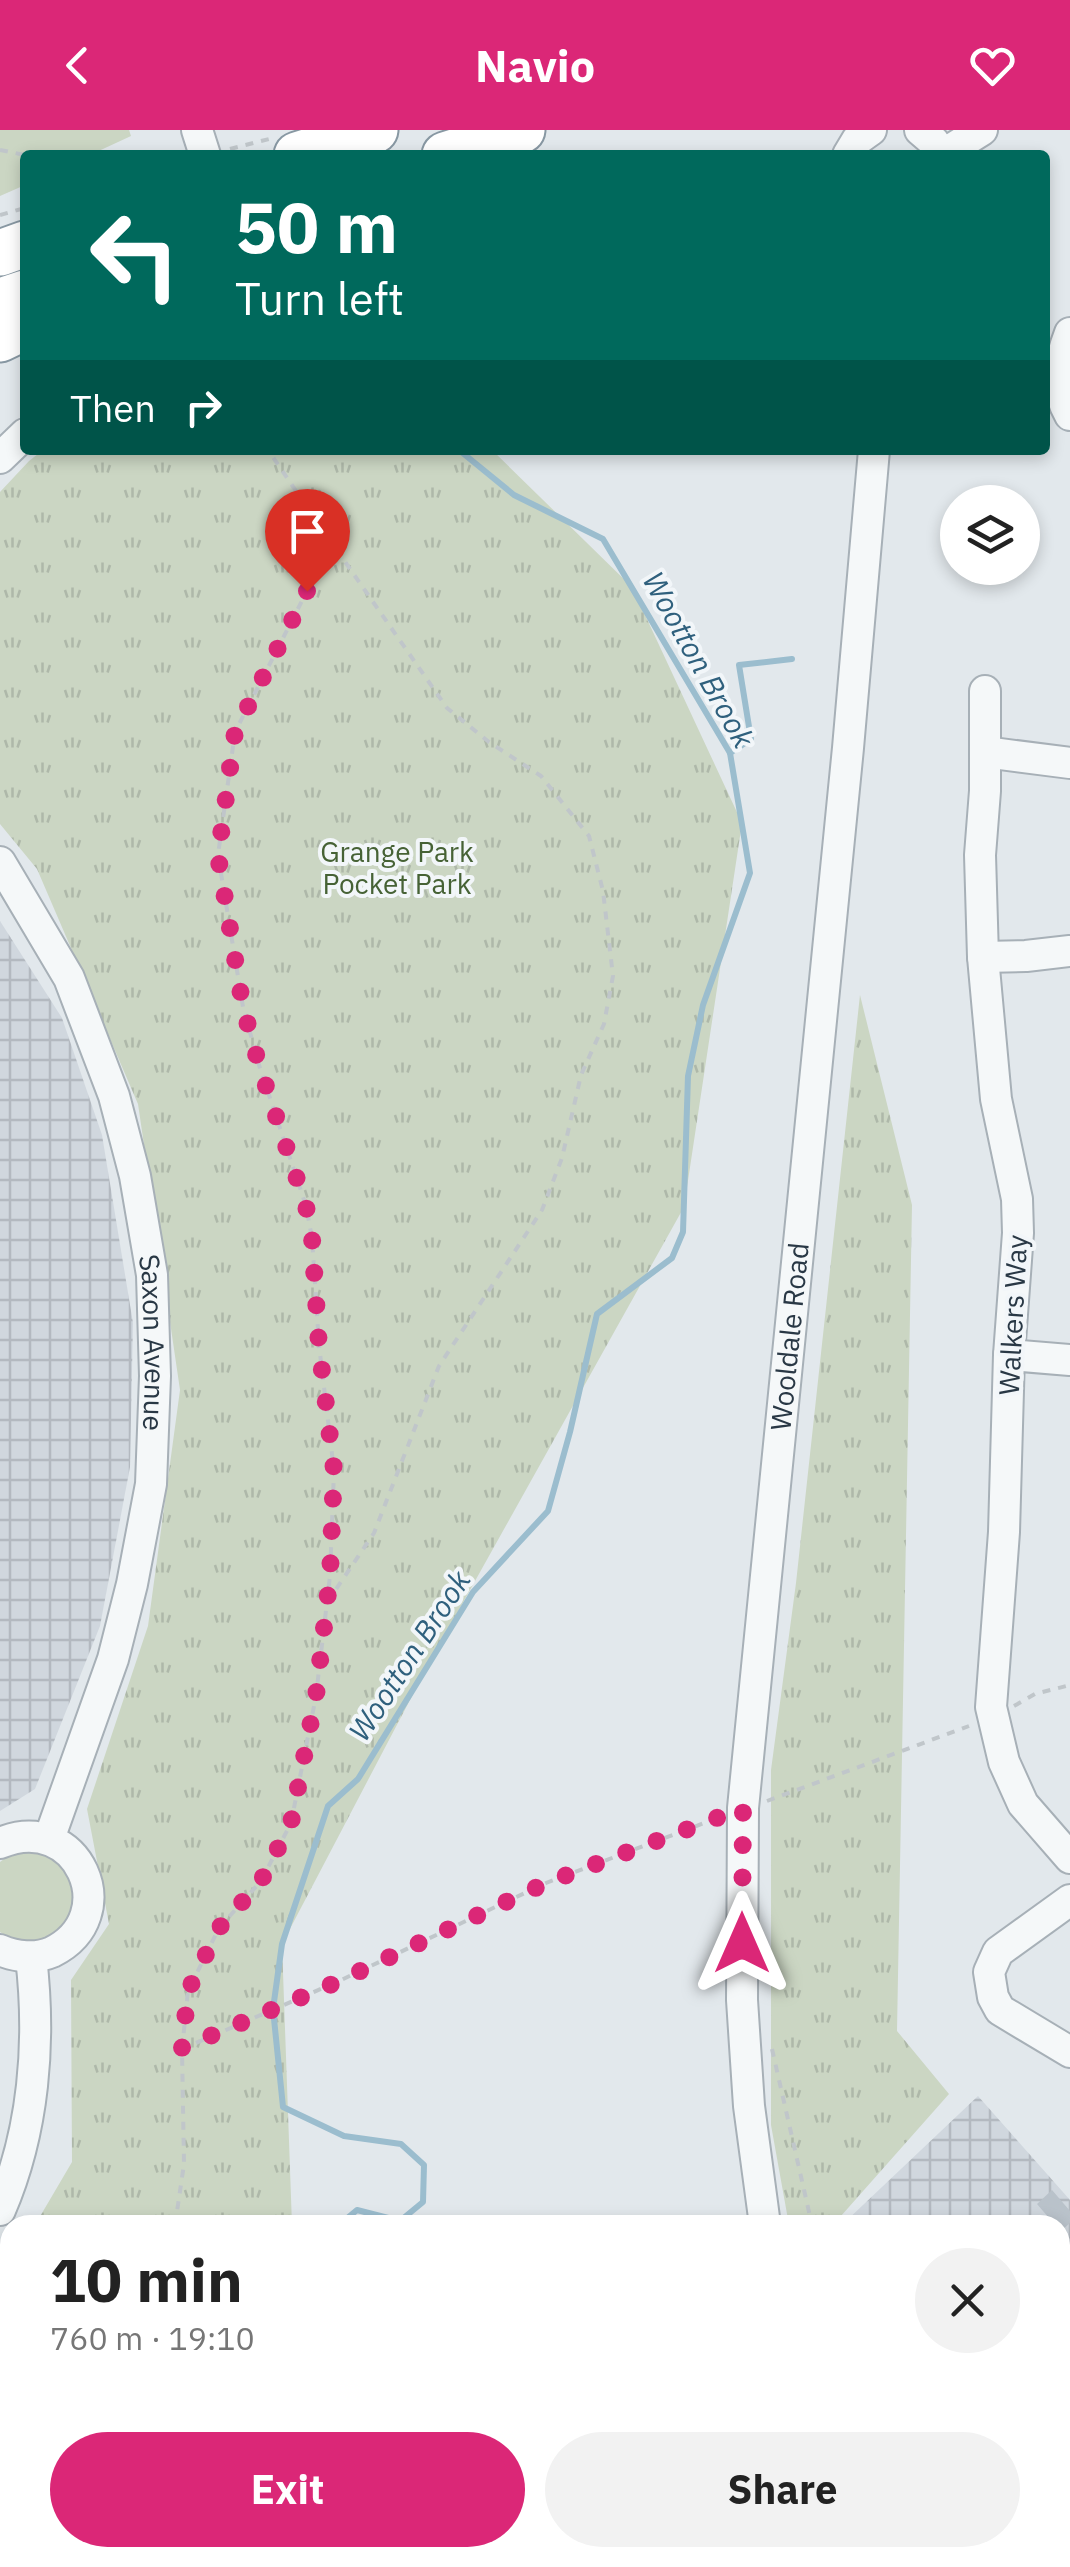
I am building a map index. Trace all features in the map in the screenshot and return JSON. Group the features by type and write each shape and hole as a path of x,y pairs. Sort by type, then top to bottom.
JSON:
{"highway":[{"path":"284,147 375,130"},
{"path":"460,150 522,130"}],"street":[{"path":"920,130 939,150"},
{"path":"950,150 982,130"},
{"path":"1070,332 1058,374 1062,401 1070,415"},
{"path":"0,458 20,439"},
{"name":"Wooldale Road","path":"764,2215 749,2106 742,2000 743,1808 874,455"},
{"name":"Walkers Way","path":"985,691 985,791 980,855 984,957 996,1100 1016,1199 1018,1233 991,1708 1004,1762 1023,1804 1070,1858"},
{"path":"985,752 1070,762"},
{"name":"Saxon Avenue","path":"0,862 69,978 114,1096 135,1176 152,1275 155,1376 151,1484 132,1584 112,1659 49,1838"},
{"path":"984,957 1070,950"},
{"path":"1009,1356 1070,1360"},
{"path":"0,1843 14,1837 49,1838 73,1855 85,1876 89,1897 80,1928 66,1944 48,1954 31,1957 0,1950"},
{"path":"1070,1900 998,1952 988,1972 1000,2010 1070,2052"},
{"path":"0,2210 23,2138 34,2078 37,2005 31,1957"}],"path":[{"path":"249,150 284,147"},
{"path":"272,455 447,708 541,776 589,836 603,890 613,976 604,1024 581,1074 562,1158 542,1210 439,1366 374,1533 327,1603"},
{"path":"176,2215 184,2164 182,2048 188,1991 219,1928 261,1881 291,1823 316,1696 327,1603 334,1470 319,1346 312,1238 306,1206 243,1007 218,856 235,732 307,591 318,523"},
{"path":"182,2048 337,1982 546,1883 992,1717 1035,1694 1070,1685"},
{"path":"771,2043 810,2215"}],"shaded area":[{"path":"0,921 62,1018 102,1135 133,1323 130,1467 100,1626 35,1789 0,1811"},
{"path":"978,2096 1070,2200 1070,2215 852,2215"}],"green space":[{"path":"0,130 129,130 131,136 101,150 20,150 20,187 0,196"},
{"name":"Grange Park Pocket Park","path":"37,455 497,455 632,587 742,823 684,1207 432,1658 282,1944 292,2215 41,2215 72,2162 71,1980 109,1924 87,1809 148,1626 180,1390 138,1104 37,869 0,824 0,492"},
{"path":"860,995 912,1205 897,2031 949,2094 842,2215 787,2215 771,2125 771,1770 796,1583"},
{"path":"26,1851 53,1859 68,1874 74,1893 71,1913 61,1930 45,1941 24,1943 0,1932 0,1862 11,1854"}],"building":[{"path":"1052,2190 1070,2215 1046,2215 1037,2204"}],"waterway":[{"name":"Wootton Brook","path":"407,2215 423,2202 424,2165 401,2144 344,2136 283,2107 273,2009 282,1944 328,1806 358,1779 473,1592 548,1511 597,1314 672,1258 683,1232 688,1076 703,1005 750,873 730,753 603,539 514,495 465,455"},
{"path":"730,753 751,739 739,665 792,659"},
{"name":"Wootton Brook","path":"351,2215 357,2210 377,2215"}],"route":[{"path":"307,591 235,732 218,856 243,1007 306,1206 312,1238 319,1346 334,1470 330,1576 316,1696 291,1823 261,1881 219,1928 188,1991 182,2048 337,1982 546,1883 743,1808 742,1943"}]}
